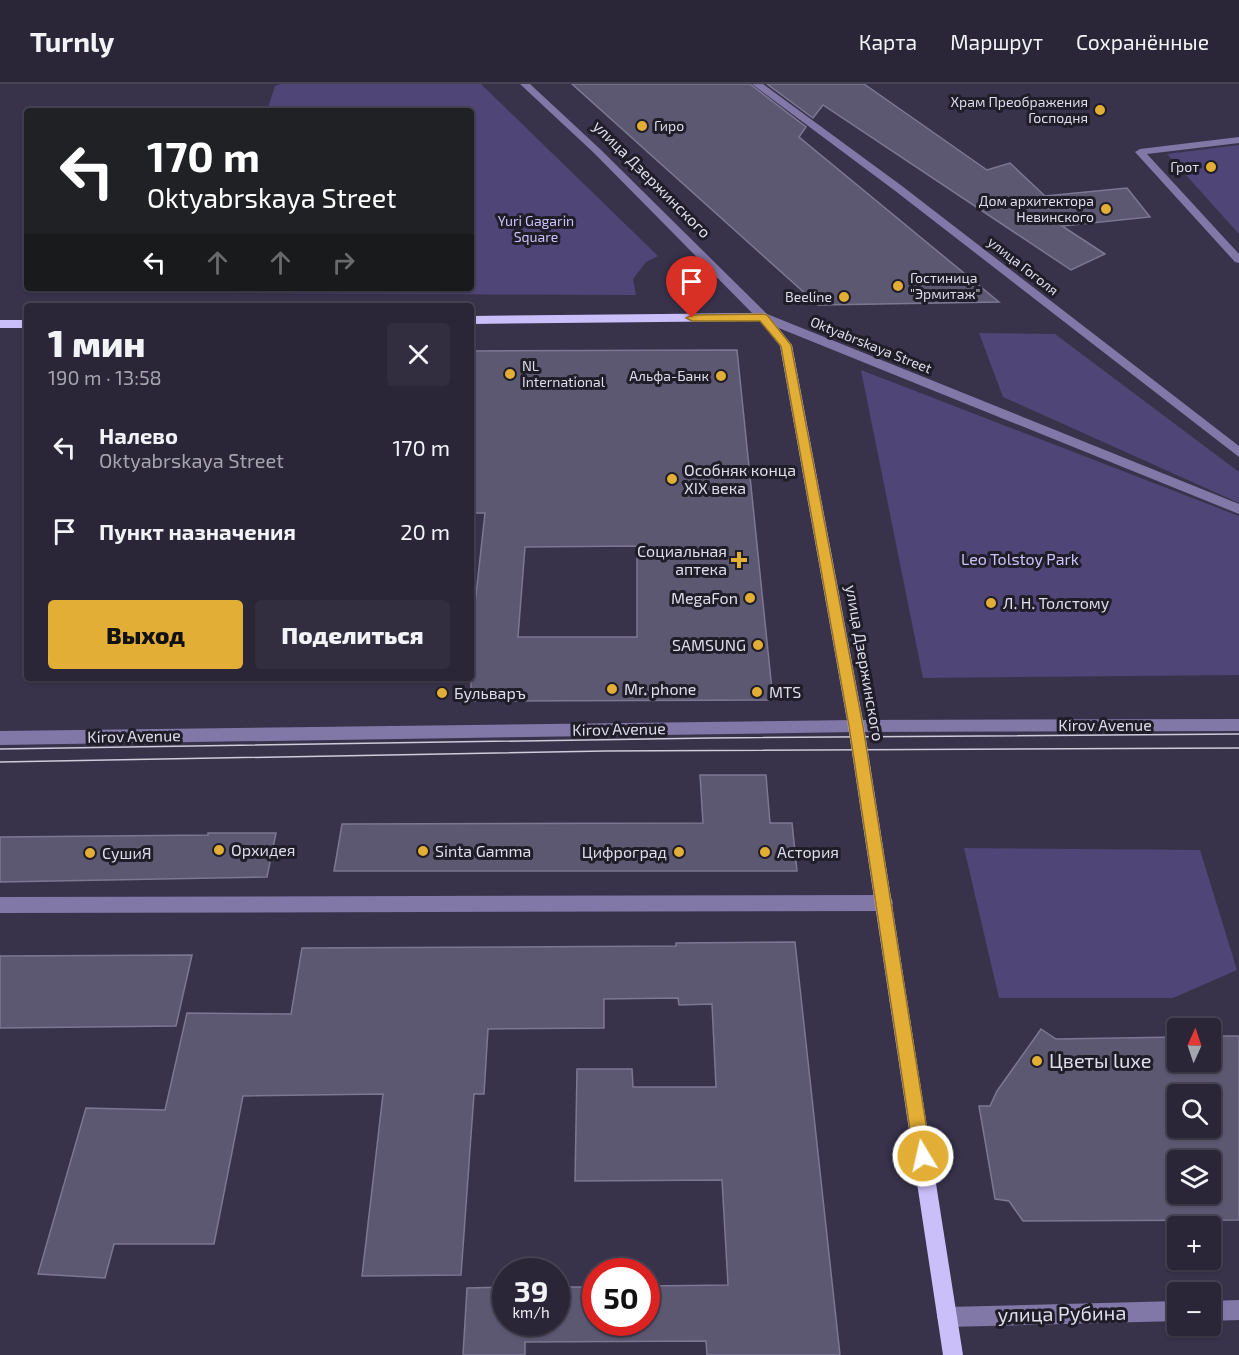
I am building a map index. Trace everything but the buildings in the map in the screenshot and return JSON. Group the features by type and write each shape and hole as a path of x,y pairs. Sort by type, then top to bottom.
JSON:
{"main road":[{"name":"Oktyabrskaya Street","path":"474,320 763,317"},
{"name":"улица Дзержинского","path":"763,317 786,345 792,370 856,726 885,903 953,1355"},
{"path":"0,324 24,324"}],"street":[{"name":"улица Дзержинского","path":"525,84 597,151 763,317"},
{"name":"улица Гоголя","path":"757,84 898,189 1239,453"},
{"path":"1239,140 1140,153 1239,260"},
{"name":"Oktyabrskaya Street","path":"763,317 1239,508"},
{"name":"Kirov Avenue","path":"0,738 856,726 1239,724"},
{"path":"0,904 885,903"},
{"path":"1221,1311 1239,1310"},
{"name":"улица Рубина","path":"947,1317 1167,1311"}],"green space":[{"name":"Yuri Gagarin Square","path":"281,84 481,84 658,256 646,262 633,279 636,295 208,293 209,291 474,291 474,108 268,108 275,86"},
{"path":"1239,145 1239,234 1167,154"},
{"path":"979,333 1055,334 1239,472 1239,503 1003,397"},
{"name":"Leo Tolstoy Park","path":"861,370 1239,516 1239,675 923,678"},
{"path":"964,848 1200,850 1237,970 1173,998 999,998"}],"tram line":[{"path":"0,749 711,738 1239,734"},
{"path":"0,762 605,751 1239,748"}],"place":[{"name":"Храм Преображения Господня","path":"1100,110"},
{"name":"Гиро","path":"642,126"},
{"name":"Грот","path":"1211,167"},
{"name":"Дом архитектора Невинского","path":"1106,209"},
{"name":"Гостиница \"Эрмитаж\"","path":"898,286"},
{"name":"Beeline","path":"844,297"},
{"name":"NL International","path":"510,374"},
{"name":"Альфа-Банк","path":"721,376"},
{"name":"Особняк конца XIX века","path":"672,479"},
{"name":"Социальная аптека","path":"739,560"},
{"name":"MegaFon","path":"750,598"},
{"name":"Л. Н. Толстому","path":"991,603"},
{"name":"SAMSUNG","path":"758,645"},
{"name":"Mr. phone","path":"612,689"},
{"name":"MTS","path":"757,692"},
{"name":"Бульваръ","path":"442,693"},
{"name":"Орхидея","path":"219,850"},
{"name":"Sinta Gamma","path":"423,851"},
{"name":"Цифроград","path":"679,852"},
{"name":"Астория","path":"765,852"},
{"name":"СушиЯ","path":"90,853"},
{"name":"Цветы luxe","path":"1037,1061"}],"route":[{"path":"692,318 763,317 786,345 856,726 923,1156"}]}
